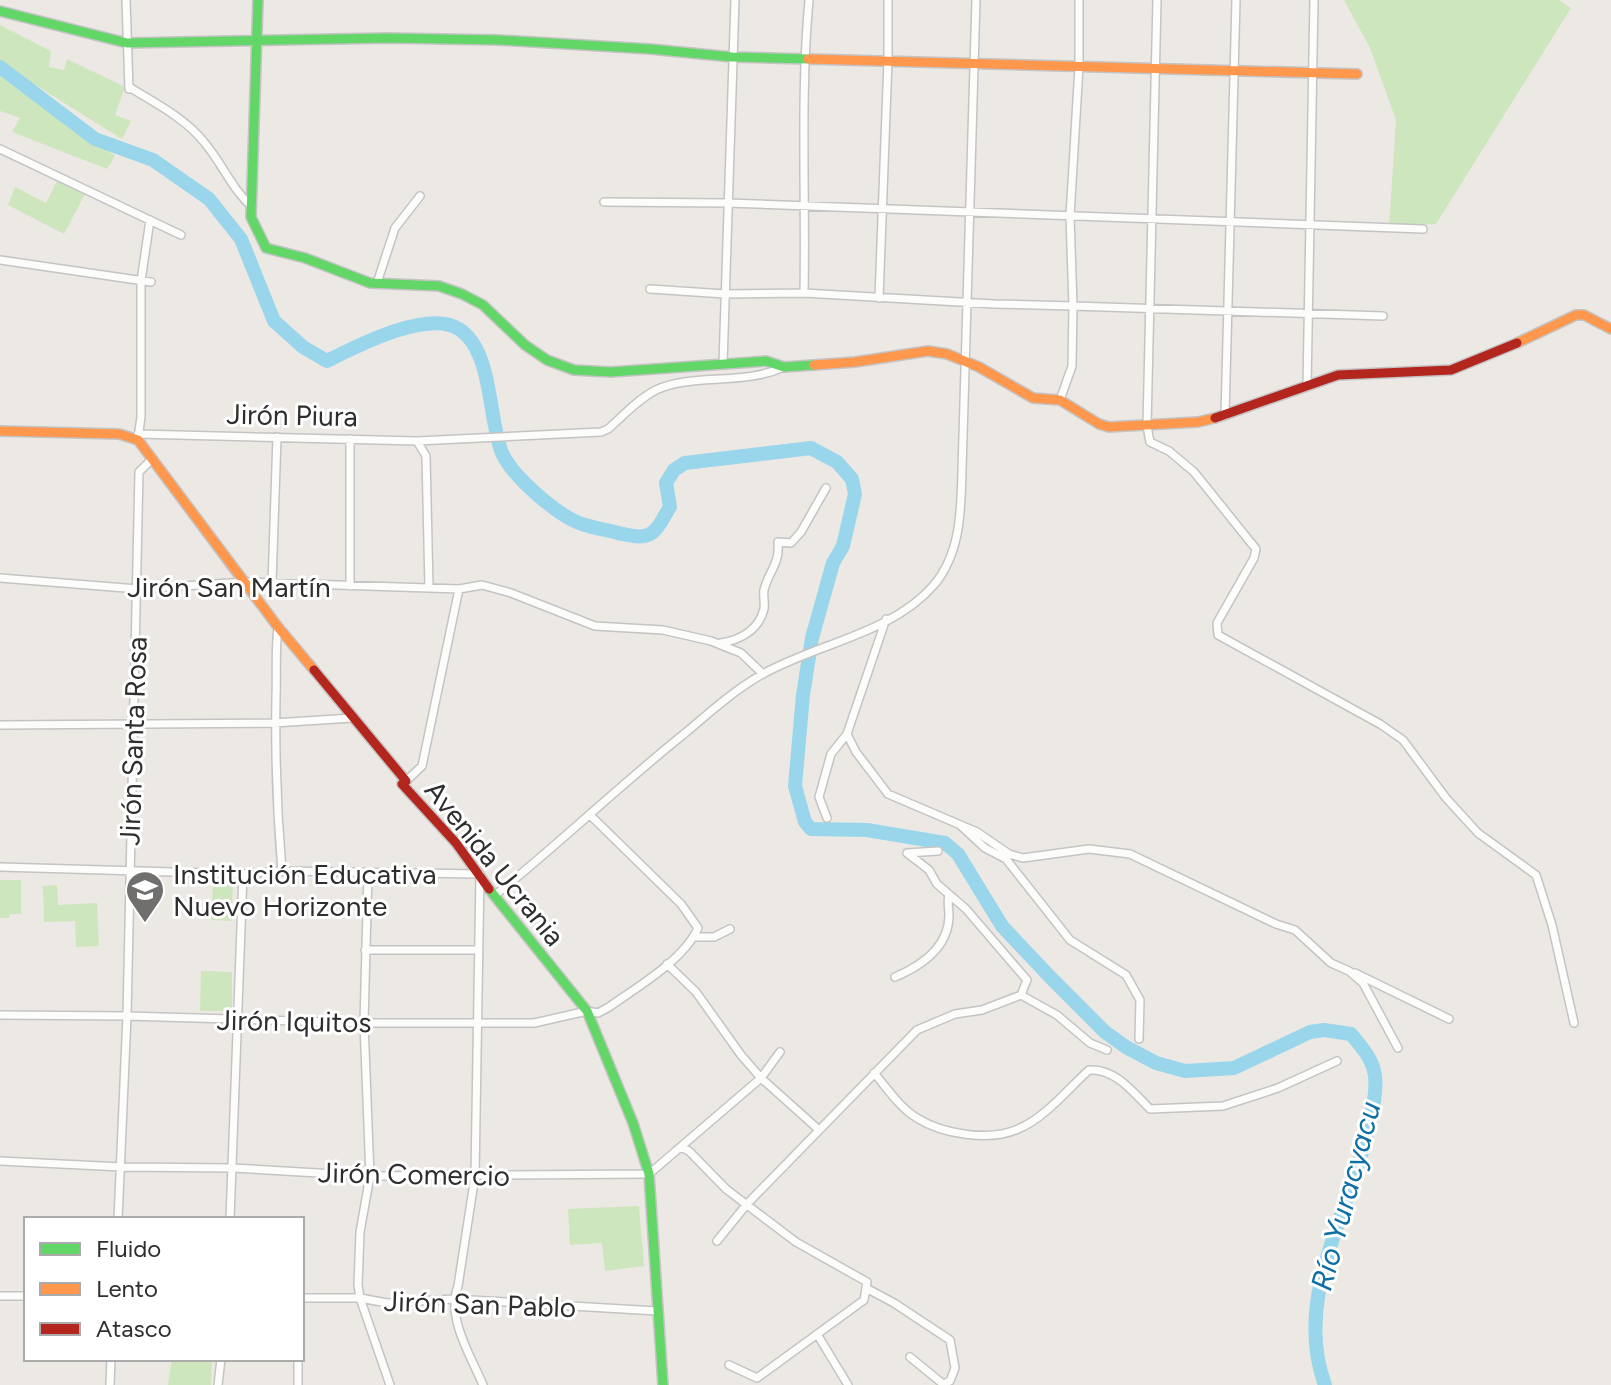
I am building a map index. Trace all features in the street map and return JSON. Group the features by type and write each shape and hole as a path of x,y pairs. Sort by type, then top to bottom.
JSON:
{"street":[{"path":"126,0 129,88 178,118 203,141 252,212 266,248 305,258 370,283 439,286 462,294 483,305 525,345 547,360 574,370 611,372 766,361 784,367 855,362 928,351 964,360 1033,398 1060,400 1099,424 1109,427 1147,426 1198,422 1225,416 1338,375 1451,370 1480,360 1576,315 1584,315 1611,329"},
{"path":"252,212 258,0"},
{"path":"723,364 735,0"},
{"path":"804,293 804,58 809,0"},
{"path":"879,298 888,0"},
{"path":"494,896 729,697 763,674 833,645 909,607 934,584 952,553 960,526 976,0"},
{"path":"1060,400 1072,366 1070,216 1079,67 1079,0"},
{"path":"1157,0 1147,426 1150,442 1169,451 1194,472 1256,549 1254,558 1217,623 1218,635 1380,724 1403,740 1446,798 1478,833 1536,875 1552,925 1574,1023"},
{"path":"1225,416 1236,0"},
{"path":"1307,387 1314,0"},
{"path":"0,11 127,43 388,38 552,42 732,57 1357,74"},
{"path":"0,149 181,235"},
{"path":"377,283 395,228 420,196"},
{"path":"604,202 728,203 1423,229"},
{"path":"138,437 141,417 141,281 150,220"},
{"path":"0,260 151,282"},
{"path":"650,289 725,294 804,293 1149,310 1310,311 1383,316"},
{"name":"Jirón Piura","path":"0,431 138,437 417,441 601,432 655,390 674,384 764,375 784,367"},
{"name":"Avenida Ucrania","path":"138,437 278,627 406,781 402,784 456,843 494,896 587,1011 633,1123 649,1174 663,1385"},
{"path":"272,583 277,437"},
{"path":"350,439 350,586"},
{"path":"417,441 426,456 429,588"},
{"name":"Jirón Santa Rosa","path":"118,1217 127,1016 139,472 152,459"},
{"path":"719,644 739,640 752,629 763,611 764,589 779,557 778,542 791,543 801,532 826,488"},
{"name":"Jirón San Martín","path":"0,578 138,589 245,582 459,589 482,585 595,626 663,630 719,644 741,653 763,674"},
{"path":"406,781 422,766 459,589"},
{"path":"827,818 819,797 831,754 847,734 886,619"},
{"path":"278,627 274,657 274,723 277,834 282,871"},
{"path":"0,725 274,723 352,718"},
{"path":"847,734 856,752 888,794 959,823 1009,854 1023,858 1089,849 1130,854 1276,924 1295,930 1331,963 1366,976 1449,1019"},
{"path":"590,815 681,904 698,928 694,937 714,937 730,929"},
{"path":"959,823 961,829 985,848 1006,859 1070,940 1126,975 1140,1000 1139,1039"},
{"path":"717,1241 747,1204 818,1129 917,1030 955,1014 982,1010 1021,995 1027,980 966,909 937,884 929,870 907,853 938,851"},
{"path":"0,867 243,874 282,871 480,874 475,1176 458,1286 453,1299 456,1317 483,1385"},
{"path":"368,873 364,1023 370,1176 360,1232 358,1285 390,1385"},
{"path":"230,1217 243,874"},
{"path":"895,977 908,971 938,947 946,931 949,895"},
{"name":"Jirón Iquitos","path":"0,1015 364,1023 534,1023 587,1011 598,1013 667,964 694,937"},
{"path":"365,950 478,950"},
{"path":"667,964 696,992 761,1078 818,1129"},
{"path":"1349,971 1363,983 1398,1048"},
{"path":"1021,995 1057,1015 1090,1043 1107,1050"},
{"path":"649,1174 761,1078 780,1052"},
{"path":"874,1073 914,1117 931,1125 975,1134 1000,1135 1020,1129 1089,1070 1103,1070 1115,1076 1150,1109 1223,1106 1278,1088 1337,1061"},
{"path":"681,1147 689,1151 726,1189 796,1242 950,1340 955,1368 950,1381 943,1385 910,1357"},
{"name":"Jirón Comercio","path":"0,1161 233,1168 370,1176 649,1174"},
{"path":"729,1365 757,1378 864,1300 866,1285"},
{"path":"0,1296 24,1296"},
{"name":"Jirón San Pablo","path":"304,1298 360,1298 387,1303 453,1299 657,1311"},
{"path":"817,1334 848,1385"},
{"path":"110,1385 111,1361"},
{"path":"218,1385 221,1361"},
{"path":"298,1361 298,1385"}],"green space":[{"path":"1344,0 1559,0 1571,8 1436,224 1389,227 1396,120 1370,48"},
{"path":"0,25 51,51 49,67 64,70 67,59 125,87 115,115 131,121 122,139 0,63"},
{"path":"0,74 115,156 107,169 12,132 20,118 0,111"},
{"path":"57,181 85,194 64,234 8,205 15,187 46,203"},
{"path":"0,880 21,880 21,914 0,918"},
{"path":"213,882 233,883 231,921 211,920"},
{"path":"57,885 58,905 97,903 99,946 76,947 75,921 44,922 43,886"},
{"path":"201,971 232,972 232,1011 200,1011"},
{"path":"639,1206 644,1266 605,1271 602,1243 570,1245 568,1209"},
{"path":"172,1361 212,1361 211,1385 168,1385"}],"waterway":[{"name":"Río Yuracyacu","path":"0,67 95,139 153,160 209,199 241,239 274,321 303,347 327,361 374,339 412,326 446,324 459,329 470,339 484,369 498,439 508,463 540,497 578,522 631,536 653,532 670,507 666,483 674,470 685,463 811,448 837,462 852,479 855,494 843,546 833,563 812,638 803,695 795,786 805,822 811,829 867,830 945,843 958,854 1002,926 1051,978 1105,1032 1156,1063 1185,1071 1234,1068 1310,1032 1324,1030 1351,1034 1372,1064 1375,1089 1359,1162 1327,1256 1320,1288 1316,1320 1317,1353 1325,1385"}],"traffic: fast":[{"path":"258,0 251,217 266,248 305,258 370,283 439,286 462,294 483,305 525,345 547,360 574,370 611,372 766,361 784,367 814,365"},
{"path":"0,11 127,43 388,38 499,40 732,57 808,59"},
{"path":"489,889 587,1011 633,1123 649,1174 663,1385"}],"traffic: slow":[{"path":"808,59 1357,74"},
{"path":"1517,343 1576,315 1584,315 1611,329"},
{"path":"814,365 928,351 947,354 979,367 1033,398 1060,400 1109,427 1198,422 1215,418"},
{"path":"0,431 119,434 138,440 278,627 314,670"}],"traffic: jam":[{"path":"1215,418 1338,375 1451,370 1517,343"},
{"path":"314,670 406,781 402,784 456,843 489,889"}],"place":[{"name":"Institución Educativa Nuevo Horizonte","path":"145,924"}]}
